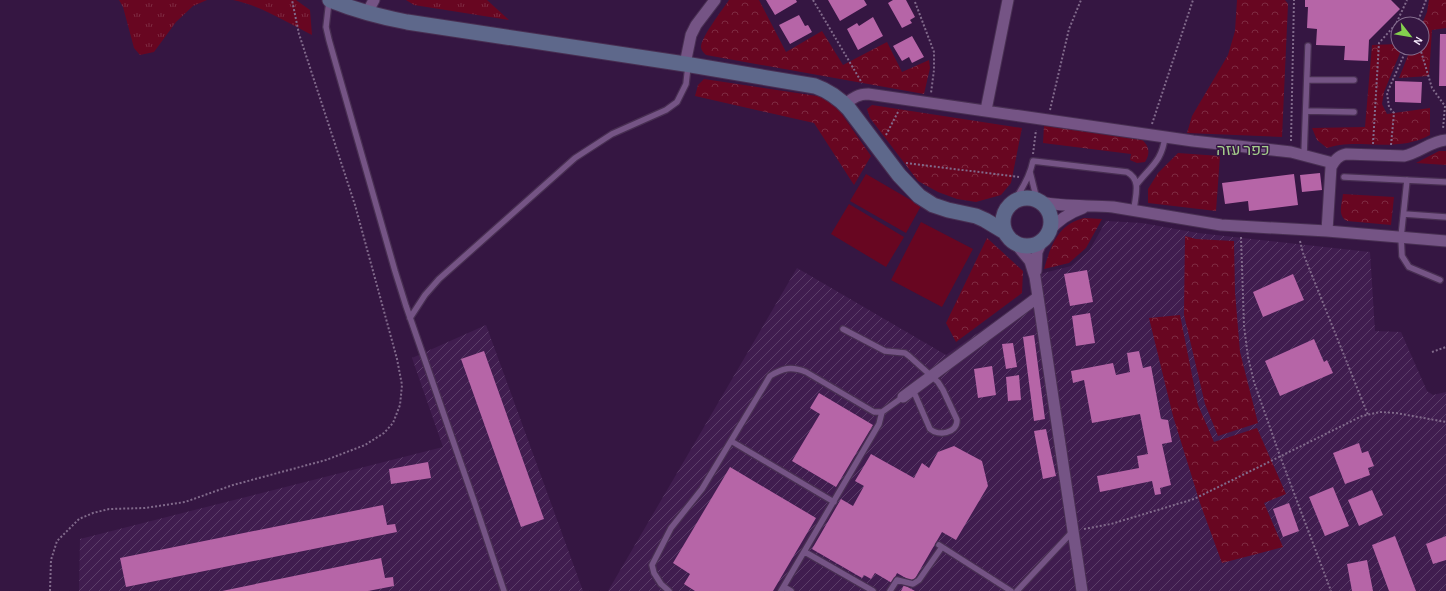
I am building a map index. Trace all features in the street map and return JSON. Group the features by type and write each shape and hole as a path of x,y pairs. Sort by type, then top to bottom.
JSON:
{"street":[{"path":"329,0 349,8 371,6 407,22 687,64 815,86 830,92 845,104 891,164 919,196 933,205 976,216 1005,232"},
{"path":"687,64 691,35 696,25 715,0"},
{"path":"986,110 1008,0"},
{"path":"845,104 855,96 868,94 1043,118 1166,137 1291,152 1333,163"},
{"path":"1327,231 1331,167 1340,156 1346,154 1404,156 1412,154 1433,143 1444,140"},
{"path":"976,216 1001,210 1013,202 1026,198 1066,206 1091,206 1134,210 1197,222 1446,241"},
{"path":"1016,244 1029,246 1036,244 1046,236 1051,223 1050,215 1047,208 1039,201"},
{"path":"1013,202 1006,209 1003,217 1003,225 1009,239 1016,244 1030,261 1035,277 1082,591"},
{"path":"1035,277 1037,252 1046,236 1056,223 1072,212 1091,206"},
{"path":"903,397 1038,297"}],"lane":[{"path":"329,0 326,27 329,40 396,272 410,318 474,500 504,591"},
{"path":"1304,155 1308,46"},
{"path":"410,318 425,295 439,279 575,158 612,134 666,110 677,102 686,84 687,64"},
{"path":"1307,80 1354,80"},
{"path":"1306,111 1354,112"},
{"path":"1137,184 1153,168 1160,157 1166,137"},
{"path":"1013,202 1028,178 1032,161 1127,172 1132,174 1137,184 1134,210"},
{"path":"1030,172 1039,201"},
{"path":"1344,177 1446,182"},
{"path":"1407,180 1401,237 1402,256 1409,266 1440,280"},
{"path":"1404,214 1446,217"},
{"path":"843,329 885,351 904,353 932,376 943,390 956,420 957,424 954,428 946,433 937,434 933,432 930,429 913,390"},
{"path":"669,591 657,578 652,565 671,528 702,489 770,376 787,368 795,368 806,372 874,412 882,412 903,397"},
{"path":"791,591 782,589 879,424 882,412"},
{"path":"731,441 834,502"},
{"path":"1017,591 1073,531"},
{"path":"890,591 897,580 913,584 919,580 940,546 1011,591"},
{"path":"804,552 873,591"}],"path":[{"path":"50,591 51,560 57,541 79,519 93,513 109,510 145,508 185,502 233,485 326,460 365,445 384,433 393,423 400,405 402,385 397,359 355,205 299,34 292,0"},
{"path":"813,0 868,94"},
{"path":"1032,161 1069,29 1081,0"},
{"path":"1148,134 1193,0"},
{"path":"1291,152 1294,0"},
{"path":"1372,155 1379,43 1396,24 1407,0"},
{"path":"1421,16 1426,0"},
{"path":"915,2 934,52 934,70 929,102"},
{"path":"1391,155 1394,113 1389,107 1387,93 1403,56"},
{"path":"1422,56 1432,88 1445,106 1444,140"},
{"path":"879,148 905,99"},
{"path":"891,164 908,163 1028,178"},
{"path":"1241,226 1244,326 1248,357 1254,382 1331,591"},
{"path":"1298,229 1303,253 1368,415"},
{"path":"1432,352 1446,347"},
{"path":"1073,531 1110,524 1194,498 1362,416 1380,412 1396,413 1446,422"}],"shaded area":[{"path":"1106,221 1142,223 1198,233 1370,252 1375,331 1401,332 1427,391 1433,395 1446,392 1446,591 608,591 797,268 946,355 1041,289 1040,274 1071,266 1089,251"},
{"path":"486,325 583,591 79,591 80,539 443,447 412,358"}],"green space":[{"path":"119,0 207,0 193,6 176,22 154,52 140,55 134,48 123,7"},
{"path":"233,0 296,0 310,10 312,35 263,10 243,2"},
{"path":"406,0 487,0 509,20 414,5"},
{"path":"729,0 759,0 786,52 822,31 843,65 887,42 902,72 929,60 930,68 924,94 706,55 701,49 702,42 708,30"},
{"path":"1237,0 1285,0 1288,4 1282,137 1187,133 1192,116 1228,55 1235,31"},
{"path":"1429,0 1446,0 1446,28 1432,30 1429,76 1399,78 1408,56 1430,56 1430,16 1425,16"},
{"path":"1390,44 1390,56 1399,56 1384,92 1382,104 1387,114 1430,108 1430,135 1413,142 1388,145 1348,144 1327,148 1317,140 1312,128 1365,127 1372,45"},
{"path":"704,79 824,97 837,107 871,156 854,185 814,123 695,96 698,85"},
{"path":"872,105 1022,128 1011,183 1001,195 976,202 957,199 938,192 918,181 870,118 867,109"},
{"path":"1044,125 1140,138 1147,146 1148,155 1145,162 1137,163 1130,160 1131,154 1043,143"},
{"path":"1439,151 1446,151 1446,165 1416,163"},
{"path":"1178,153 1220,156 1216,211 1148,203 1148,189 1158,173"},
{"path":"866,174 921,206 906,233 850,201"},
{"path":"1343,194 1394,197 1391,225 1347,221 1341,213"},
{"path":"849,204 904,237 886,267 831,234"},
{"path":"1084,218 1102,219 1086,248 1069,263 1044,269 1049,252 1061,231 1075,221"},
{"path":"921,222 973,249 942,307 891,280"},
{"path":"1185,236 1196,239 1234,241 1235,292 1240,352 1258,423 1218,436 1205,404 1184,315"},
{"path":"987,238 1023,271 1022,293 956,342 946,323"},
{"path":"1180,315 1198,405 1214,442 1257,428 1286,494 1264,503 1283,547 1222,563 1200,503 1173,416 1149,318"}],"building":[{"path":"766,0 796,0 797,2 775,15"},
{"path":"828,0 864,0 867,5 840,21"},
{"path":"893,0 906,0 915,17 910,20 912,23 902,28 888,3"},
{"path":"1305,0 1391,0 1400,9 1393,16 1390,16 1390,19 1369,40 1368,61 1344,60 1345,46 1316,45 1317,29 1307,28 1308,7 1305,7"},
{"path":"799,15 805,26 808,25 812,32 790,44 779,25"},
{"path":"873,17 883,36 858,50 847,29 857,23 859,26"},
{"path":"1440,34 1446,34 1446,86 1439,86"},
{"path":"912,36 924,57 912,63 909,57 902,61 893,46"},
{"path":"1395,81 1422,82 1421,103 1395,102"},
{"path":"1320,173 1322,190 1302,192 1300,175"},
{"path":"1294,174 1298,205 1249,211 1248,201 1225,204 1222,183"},
{"path":"1087,270 1093,302 1070,306 1064,274"},
{"path":"1293,274 1304,300 1263,317 1253,292"},
{"path":"1090,313 1095,343 1076,346 1072,316"},
{"path":"1034,335 1045,419 1034,421 1023,337"},
{"path":"1314,339 1324,362 1327,360 1333,373 1280,396 1265,361"},
{"path":"1013,343 1017,367 1006,369 1002,344"},
{"path":"484,351 544,519 521,527 461,359"},
{"path":"1139,351 1143,368 1151,366 1161,419 1168,420 1172,442 1162,444 1171,485 1160,488 1161,494 1155,495 1152,481 1100,492 1097,476 1139,468 1137,456 1148,454 1140,414 1092,423 1084,380 1073,383 1071,371 1113,363 1116,375 1130,372 1127,353"},
{"path":"992,366 996,395 978,398 974,369"},
{"path":"1019,375 1021,400 1008,401 1006,377"},
{"path":"819,393 873,425 836,487 792,461 820,414 810,408"},
{"path":"1046,429 1056,476 1043,479 1034,431"},
{"path":"1359,443 1362,453 1368,451 1374,466 1368,468 1370,475 1345,484 1333,453"},
{"path":"954,446 982,461 988,486 956,540 942,532 913,582 897,573 892,583 875,573 871,579 864,575 862,578 812,549 841,499 853,506 864,486 855,481 871,454 914,478 922,463 929,468 938,452"},
{"path":"428,462 431,478 391,484 389,469"},
{"path":"730,467 816,518 773,591 695,591 684,584 690,574 673,563"},
{"path":"1333,487 1349,526 1325,536 1309,497"},
{"path":"1372,490 1383,515 1359,526 1348,500"},
{"path":"1289,503 1299,531 1283,537 1273,509"},
{"path":"383,505 387,525 395,524 397,532 126,587 120,558"},
{"path":"1395,536 1416,591 1389,591 1372,545"},
{"path":"1446,536 1446,560 1433,564 1426,544"},
{"path":"381,558 385,578 393,577 394,586 368,591 222,591"},
{"path":"1367,560 1373,591 1352,591 1347,564"},
{"path":"904,585 915,591 901,591"}],"district":[{"name":"כפר עזה","path":"1243,149"}]}
